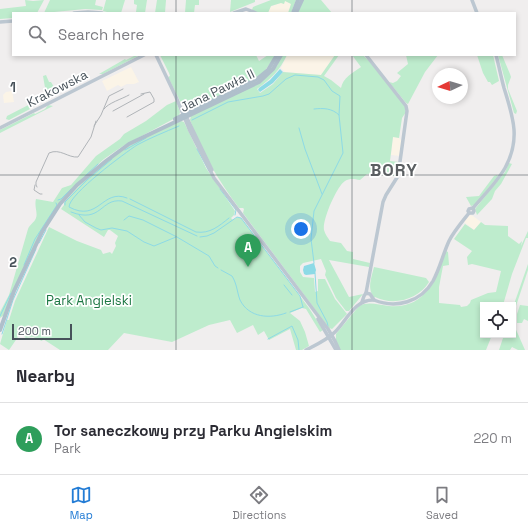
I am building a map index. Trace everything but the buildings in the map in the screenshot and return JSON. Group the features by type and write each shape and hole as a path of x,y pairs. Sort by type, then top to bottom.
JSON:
{"main road":[{"path":"293,12 298,0"},
{"path":"296,12 302,0"},
{"name":"Jana Pawła II","path":"0,330 14,291 48,222 60,204 83,180 129,144 257,79 268,70 276,56"},
{"name":"Jana Pawła II","path":"186,115 259,82 272,70 280,56"}],"street":[{"path":"472,1 477,12"},
{"path":"236,12 244,9 253,12"},
{"path":"0,22 12,21"},
{"name":"Krakowska","path":"0,128 142,56"},
{"path":"157,56 186,115 207,167 315,312 330,335 337,350"},
{"path":"324,341 364,300 364,296 368,292 383,202 398,176 407,108 367,56"},
{"path":"364,300 372,299 385,304 394,304 406,302 416,298 430,285 452,236 469,213 473,213 473,208 504,171 513,148 515,134 514,121 496,56"},
{"path":"368,292 372,299"},
{"path":"306,350 335,332 343,322"},
{"path":"334,342 335,332"},
{"path":"319,342 328,340 334,342"}],"shaded area":[{"path":"287,0 294,0 289,12 258,12"},
{"path":"287,56 334,56 321,75 285,72 281,68"},
{"path":"131,67 139,82 127,84 121,87 118,85 107,91 102,81"},
{"path":"12,91 14,102 4,103 3,95 6,92"},
{"path":"393,136 402,141 400,156 391,155"},
{"path":"470,215 481,222 474,230 464,222"}],"green space":[{"path":"25,0 44,0 38,12 12,12 12,18 0,19 0,9 26,6"},
{"path":"50,0 96,0 95,5 103,7 102,10 85,9 44,12"},
{"path":"106,0 125,0 121,12 103,11"},
{"path":"134,0 147,0 145,12 136,12 137,5 134,4"},
{"path":"157,0 166,0 165,12 155,12"},
{"path":"186,0 199,0 199,5 195,5 194,12 185,12"},
{"path":"231,0 255,0 255,2 230,12"},
{"path":"271,0 296,0 291,12 288,12 291,4 285,1 284,4 281,3 271,6 268,12 257,12 252,10 253,7"},
{"path":"303,0 321,0 331,12 298,12"},
{"path":"134,56 138,56 103,74 99,74 125,59 126,60"},
{"path":"160,56 256,56 259,61 266,56 275,56 264,72 258,77 188,111 180,101 168,77 170,76"},
{"path":"282,56 286,56 275,74 257,89 260,93 273,84 283,72 321,75 334,56 338,56 324,76 341,88 346,79 361,67 353,56 364,56 405,106 406,112 402,118 399,138 393,137 390,161 399,162 396,178 395,176 367,174 360,180 350,179 345,181 334,196 325,219 324,230 330,241 341,243 347,251 353,252 353,259 370,263 369,267 329,260 349,297 363,294 349,311 346,311 336,298 325,275 326,271 321,259 303,263 300,266 300,272 303,277 314,278 315,292 318,291 318,279 325,279 335,299 347,314 332,329 329,328 243,213 244,209 239,208 224,187 205,155 190,120 191,116 262,81 277,66"},
{"path":"406,56 437,56 425,72 408,104 389,82 393,83 397,81 401,76 397,73 408,64"},
{"path":"477,56 493,56 499,81 492,85 488,82 483,73"},
{"path":"498,56 502,56 511,77 508,89 517,111 516,114 514,113"},
{"path":"46,75 49,82 51,82 58,94 47,99 43,76"},
{"path":"40,99 40,101 30,109 9,120 6,119 7,116"},
{"path":"176,101 180,112 179,116 123,146 104,159 77,184 43,227 4,315 0,318 0,312 9,295 28,229 36,218 36,199 53,202 62,188 71,185 96,156 120,139 124,134 146,121 167,105"},
{"path":"48,105 53,106 0,133 0,130 45,109"},
{"name":"Park Angielski","path":"181,121 184,122 206,168 235,211 231,218 233,220 238,217 241,218 309,308 323,330 320,332 306,309 302,308 290,313 300,321 305,332 309,346 302,350 296,350 290,329 269,340 264,331 258,335 253,325 237,333 230,320 209,325 172,342 124,333 108,350 60,350 43,339 42,341 33,337 26,338 20,334 9,350 0,344 7,320 9,320 15,301 49,227 77,241 101,250 103,254 110,252 112,254 116,246 115,243 118,236 108,230 104,237 61,209 64,203 87,178 105,162 140,140"},
{"path":"509,163 512,164 501,184 495,191 492,199 477,215 475,209 505,172"},
{"path":"494,176 498,176 475,205 471,206 466,197 479,196"},
{"path":"481,222 485,225 508,226 508,236 519,244 522,241 521,246 528,231 528,238 526,238 512,274 504,302 480,302 480,338 491,338 486,350 340,350 336,340 336,334 359,306 370,304 402,306 412,303 421,297 433,281 446,251 448,252 449,265 443,266 439,287 439,303 460,305 461,307 467,306 471,300 488,293 496,292 501,271 472,264 468,265 467,257 472,251 454,239 465,224 474,230"},
{"path":"528,264 528,270 516,306 515,302"},
{"path":"374,267 426,278 429,282 418,293 405,300 389,301 374,298 370,287"},
{"path":"520,305 528,306 528,321 524,319 522,323 517,323 517,314"},
{"path":"516,330 525,350 518,350 512,347 510,350 499,350 503,338 516,338"}],"water":[{"path":"280,69 283,72 273,83 260,92 258,90 259,88 270,80"},
{"path":"314,263 316,270 315,274 304,274 304,266"}],"waterway":[{"path":"192,120 228,102 269,94 286,79 295,75 318,77 324,80 332,91 340,96 339,115 343,153 314,211 311,239 314,263"},
{"path":"314,109 327,109 339,115"},
{"path":"127,198 119,196 112,197 94,209 87,211 79,211 69,207 71,201 87,184 121,156 152,137 179,126"},
{"path":"299,128 305,149 322,194"},
{"path":"125,150 146,138"},
{"path":"197,149 209,171"},
{"path":"65,205 65,202 87,180 112,159"},
{"path":"85,176 98,164"},
{"path":"58,200 71,189"},
{"path":"220,189 236,210 235,215"},
{"path":"130,199 196,232 210,231 229,218"},
{"path":"71,212 81,215 89,215 95,213 109,203 122,201 197,236"},
{"path":"24,265 35,239 57,205 56,203"},
{"path":"79,215 85,222 96,228 101,230 112,228 127,231 144,242 154,246 176,237"},
{"path":"124,220 129,216 143,220 177,237 209,256 218,268"},
{"path":"200,237 214,233 237,217 241,218 300,296 303,307"},
{"path":"39,243 46,230"},
{"path":"2,334 13,300 36,249"},
{"path":"221,270 232,276 240,300 244,306 254,314 260,316 273,316 286,313"},
{"path":"315,273 317,303 328,326"},
{"path":"284,285 292,295"},
{"path":"0,316 11,293"},
{"path":"290,312 303,307"},
{"path":"268,339 292,326 298,340 299,350"}],"railway":[{"path":"94,126 101,115 109,96 123,89"},
{"path":"127,117 154,102 150,92 141,94"},
{"path":"113,111 144,94"},
{"path":"104,109 112,103 129,95"},
{"path":"37,187 36,182 49,153 60,152 78,157 91,137 96,121"},
{"path":"35,185 34,190 42,194"}],"place":[{"name":"Tor saneczkowy przy Parku Angielskim","path":"248,267"}],"district":[{"name":"BORY","path":"394,170"}]}
